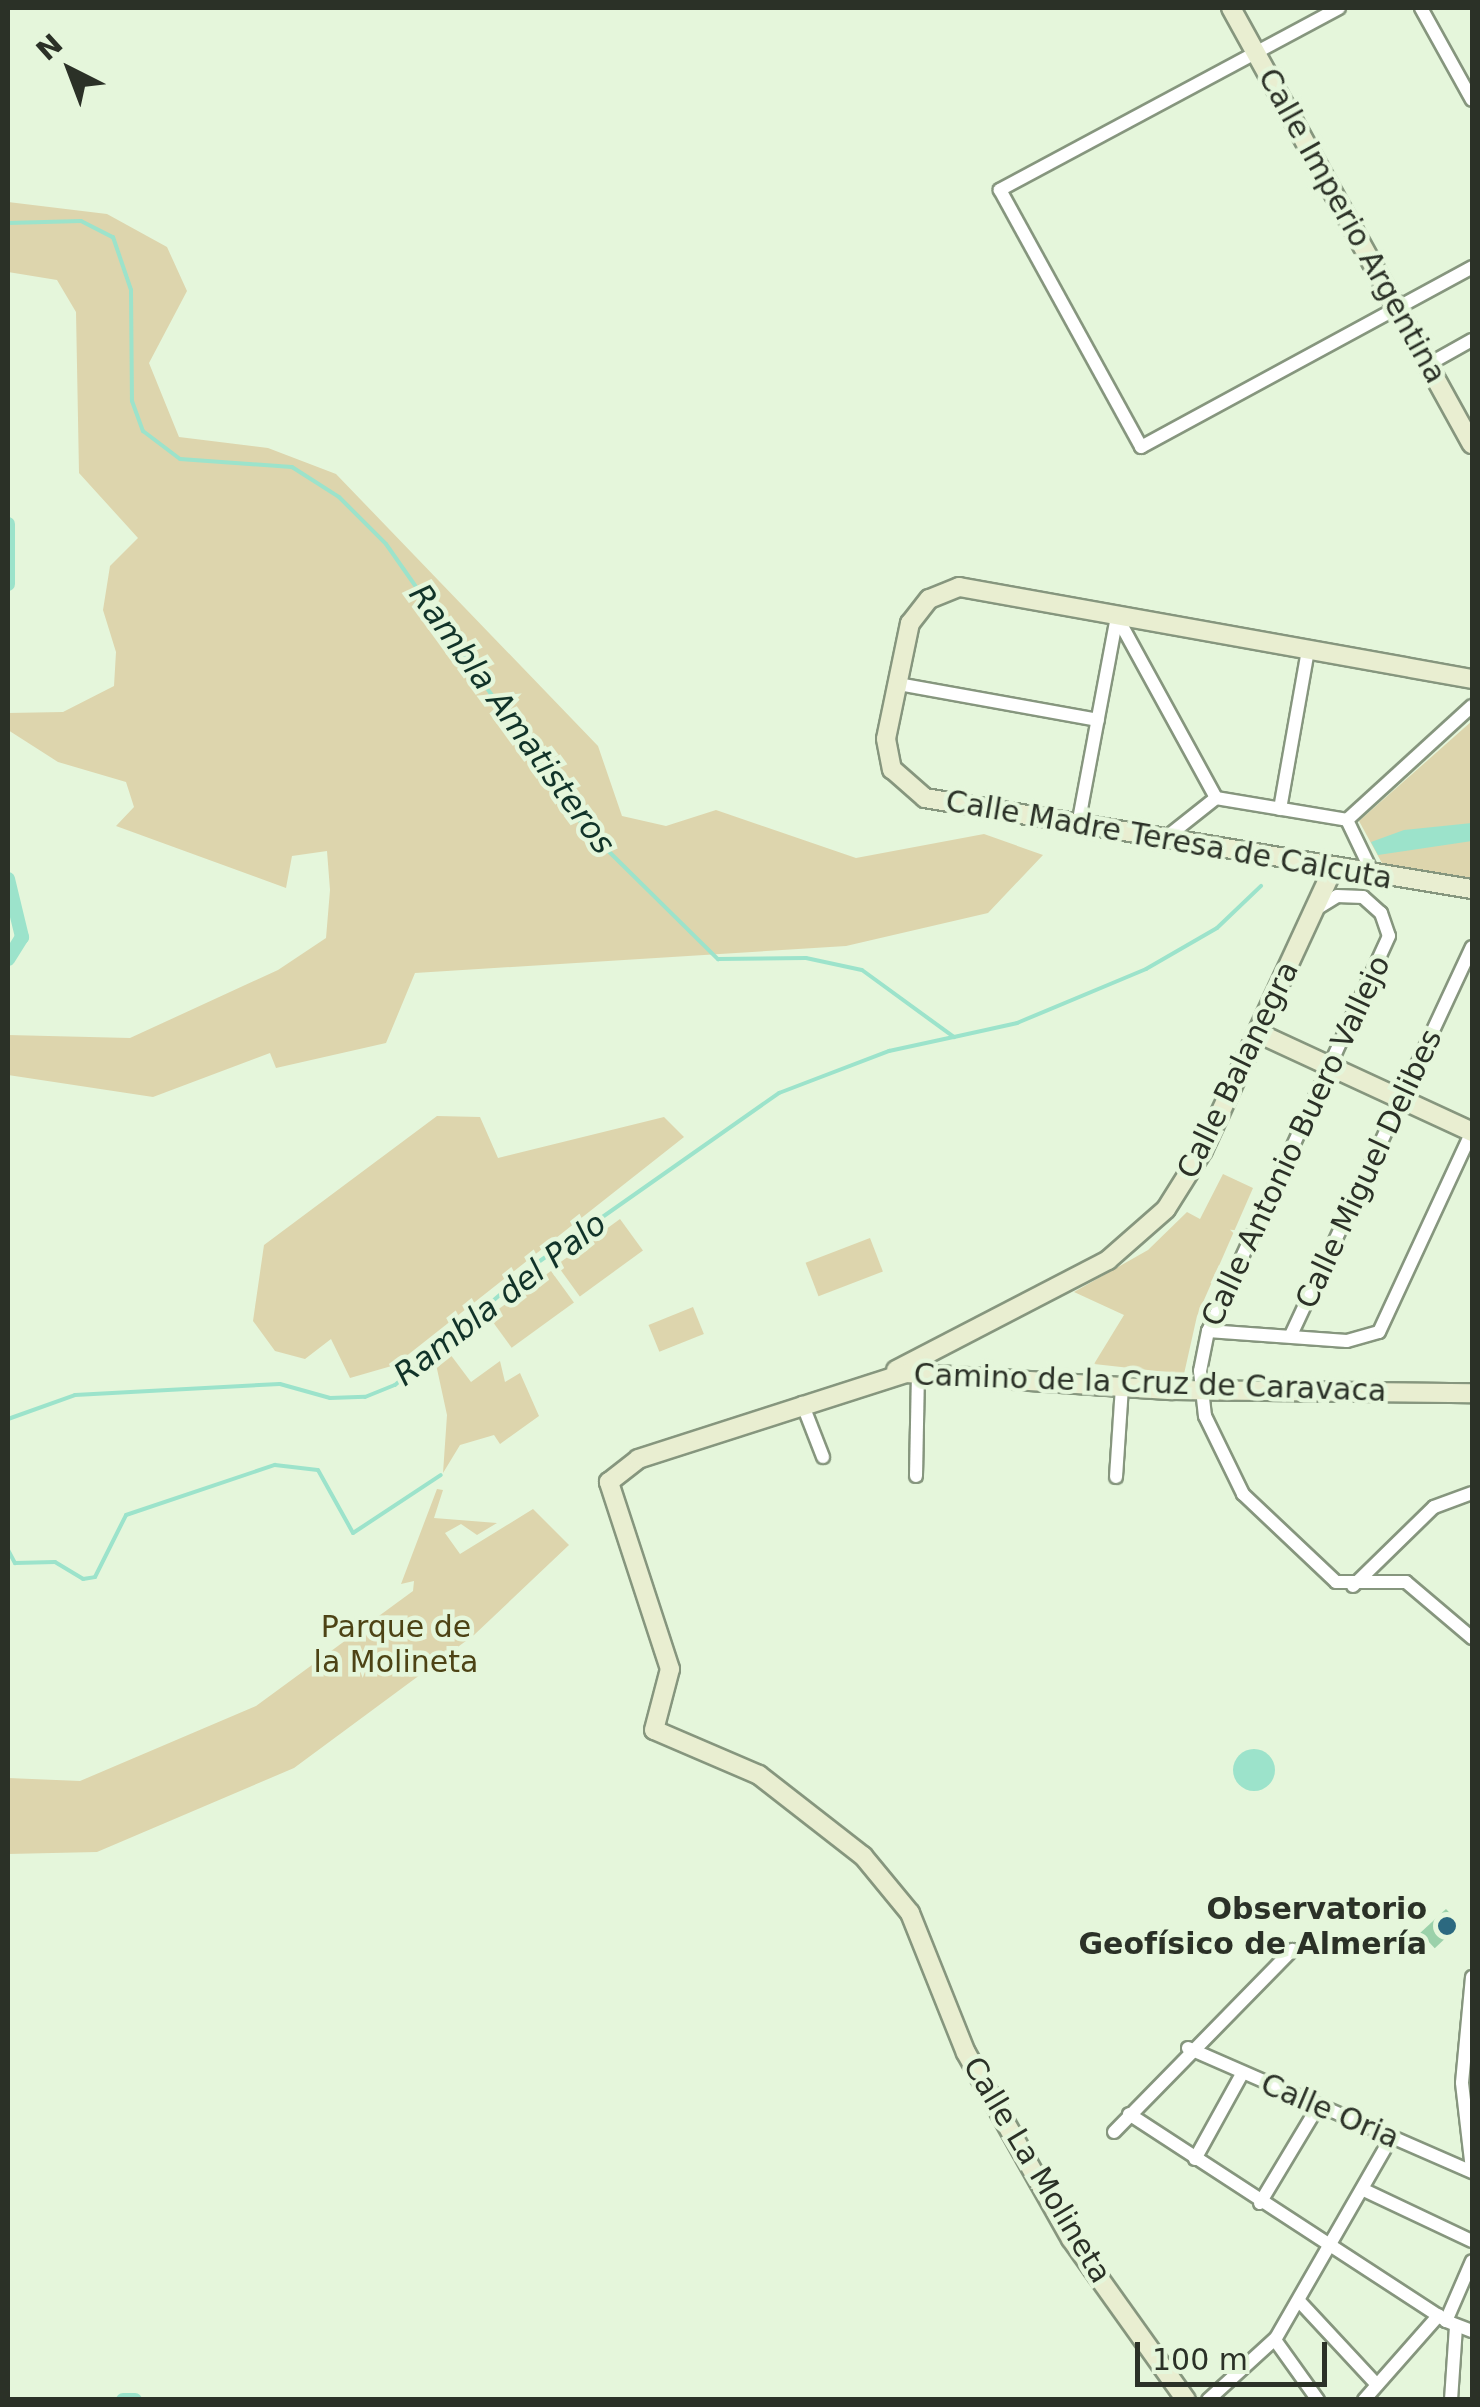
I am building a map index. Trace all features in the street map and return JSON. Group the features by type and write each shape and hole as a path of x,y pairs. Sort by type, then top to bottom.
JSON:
{"street":[{"name":"Calle Imperio Argentina","path":"1231,8 1472,444"},
{"path":"1339,8 1000,190 1141,447 1472,267"},
{"path":"1421,8 1472,100"},
{"path":"1429,364 1472,340"},
{"name":"Calle Madre Teresa de Calcuta","path":"1472,679 1116,616 942,590 910,623 886,739 906,787 925,798 1332,871 1472,889"},
{"path":"1078,825 1116,616"},
{"path":"1116,616 1216,798"},
{"path":"1280,809 1308,650"},
{"path":"898,684 1098,720"},
{"path":"1347,820 1472,706"},
{"path":"1163,840 1216,798 1347,820"},
{"path":"1347,820 1374,877"},
{"name":"Calle Balanegra","path":"869,1381 962,1339 1108,1260 1152,1224 1187,1181 1332,871"},
{"name":"Calle Antonio Buero Vallejo","path":"1200,1390 1208,1331 1389,936 1381,913 1356,895 1325,901 1313,914"},
{"name":"Calle Miguel Delibes","path":"1291,1336 1472,948"},
{"path":"1208,1331 1347,1341 1379,1332 1472,1132 1258,1033"},
{"path":"962,1339 959,1365 994,1380"},
{"path":"916,1476 918,1373"},
{"name":"Camino de la Cruz de Caravaca","path":"610,1482 638,1459 869,1381 918,1373 1200,1390 1472,1393"},
{"path":"1116,1477 1122,1387"},
{"path":"1200,1390 1216,1450 1243,1494 1336,1582 1353,1586 1406,1582 1472,1638"},
{"path":"802,1404 823,1458"},
{"name":"Calle La Molineta","path":"610,1482 670,1669 654,1730 759,1776 863,1856 910,1913 966,2053 1052,2204 1186,2400"},
{"path":"1353,1586 1434,1507 1472,1493"},
{"path":"1114,2132 1188,2048 1292,1950"},
{"path":"1472,1977 1462,2084 1472,2171"},
{"name":"Calle Oria","path":"1188,2048 1472,2171"},
{"path":"1195,2160 1242,2074"},
{"path":"1260,2203 1319,2105"},
{"path":"1130,2114 1260,2203 1447,2321 1472,2331"},
{"path":"1208,2400 1275,2340 1391,2138"},
{"path":"1364,2190 1472,2241"},
{"path":"1364,2400 1447,2321 1472,2261"},
{"path":"1300,2302 1377,2385"},
{"path":"1447,2321 1451,2400"},
{"path":"1275,2340 1318,2400"}],"green space":[{"path":"8,202 107,214 167,247 187,291 149,363 179,437 268,448 336,474 598,746 622,816 666,826 716,810 856,858 984,834 1043,855 988,913 846,946 415,973 386,1043 276,1068 270,1053 153,1097 8,1075 8,1035 130,1038 278,970 326,938 330,890 327,851 292,856 286,888 116,826 134,807 126,782 58,762 8,730 8,713 63,712 114,686 116,652 103,610 110,566 138,538 79,473 76,312 57,280 8,272"},
{"path":"1472,721 1472,878 1383,865 1359,821"},
{"path":"437,1116 480,1117 498,1158 664,1117 684,1137 395,1365 350,1378 331,1339 305,1359 275,1351 253,1321 264,1245"},
{"path":"1223,1174 1253,1188 1197,1316 1184,1374 1094,1364 1124,1315 1074,1292 1148,1250 1187,1212 1200,1219"},
{"path":"620,1219 643,1251 580,1296 557,1265"},
{"path":"870,1238 883,1272 818,1296 806,1263"},
{"path":"551,1271 574,1303 512,1348 489,1316"},
{"path":"693,1307 704,1334 659,1352 648,1325"},
{"path":"476,1321 482,1329 450,1354 471,1382 500,1361 505,1382 520,1373 539,1416 500,1444 494,1435 460,1445 443,1473 447,1415 434,1355"},
{"name":"Parque de la Molineta","path":"437,1489 443,1490 434,1518 497,1523 477,1535 461,1524 445,1533 460,1554 533,1509 569,1545 474,1635 294,1768 97,1852 8,1854 8,1778 80,1781 256,1706 413,1591 414,1581 401,1584"}],"water":[{"path":"1472,823 1472,841 1378,855 1371,842 1404,830"},
{"path":"1254,1749 1269,1755 1275,1770 1269,1785 1254,1791 1239,1785 1233,1770 1239,1755"}],"building":[{"name":"Observatorio Geofísico de Almería","path":"1446,1909 1460,1924 1435,1948 1420,1933"}],"waterway":[{"name":"Rambla Amatisteros","path":"8,223 81,221 113,237 131,290 132,401 143,431 180,459 292,467 339,497 386,544 585,828 718,959 806,958 862,970 954,1037 1017,1023 1146,969 1217,928 1261,886"},
{"path":"8,524 8,584"},
{"path":"8,879 22,937 8,959"},
{"name":"Rambla del Palo","path":"8,1419 75,1395 280,1384 330,1398 365,1397 395,1385 537,1263 779,1093 889,1051 954,1037"},
{"path":"8,1550 15,1563 55,1562 83,1579 95,1577 126,1515 275,1465 318,1470 353,1533 441,1475"},
{"path":"123,2400 135,2400"}],"place":[{"name":"Observatorio Geofísico de Almería","path":"1447,1926"}]}
